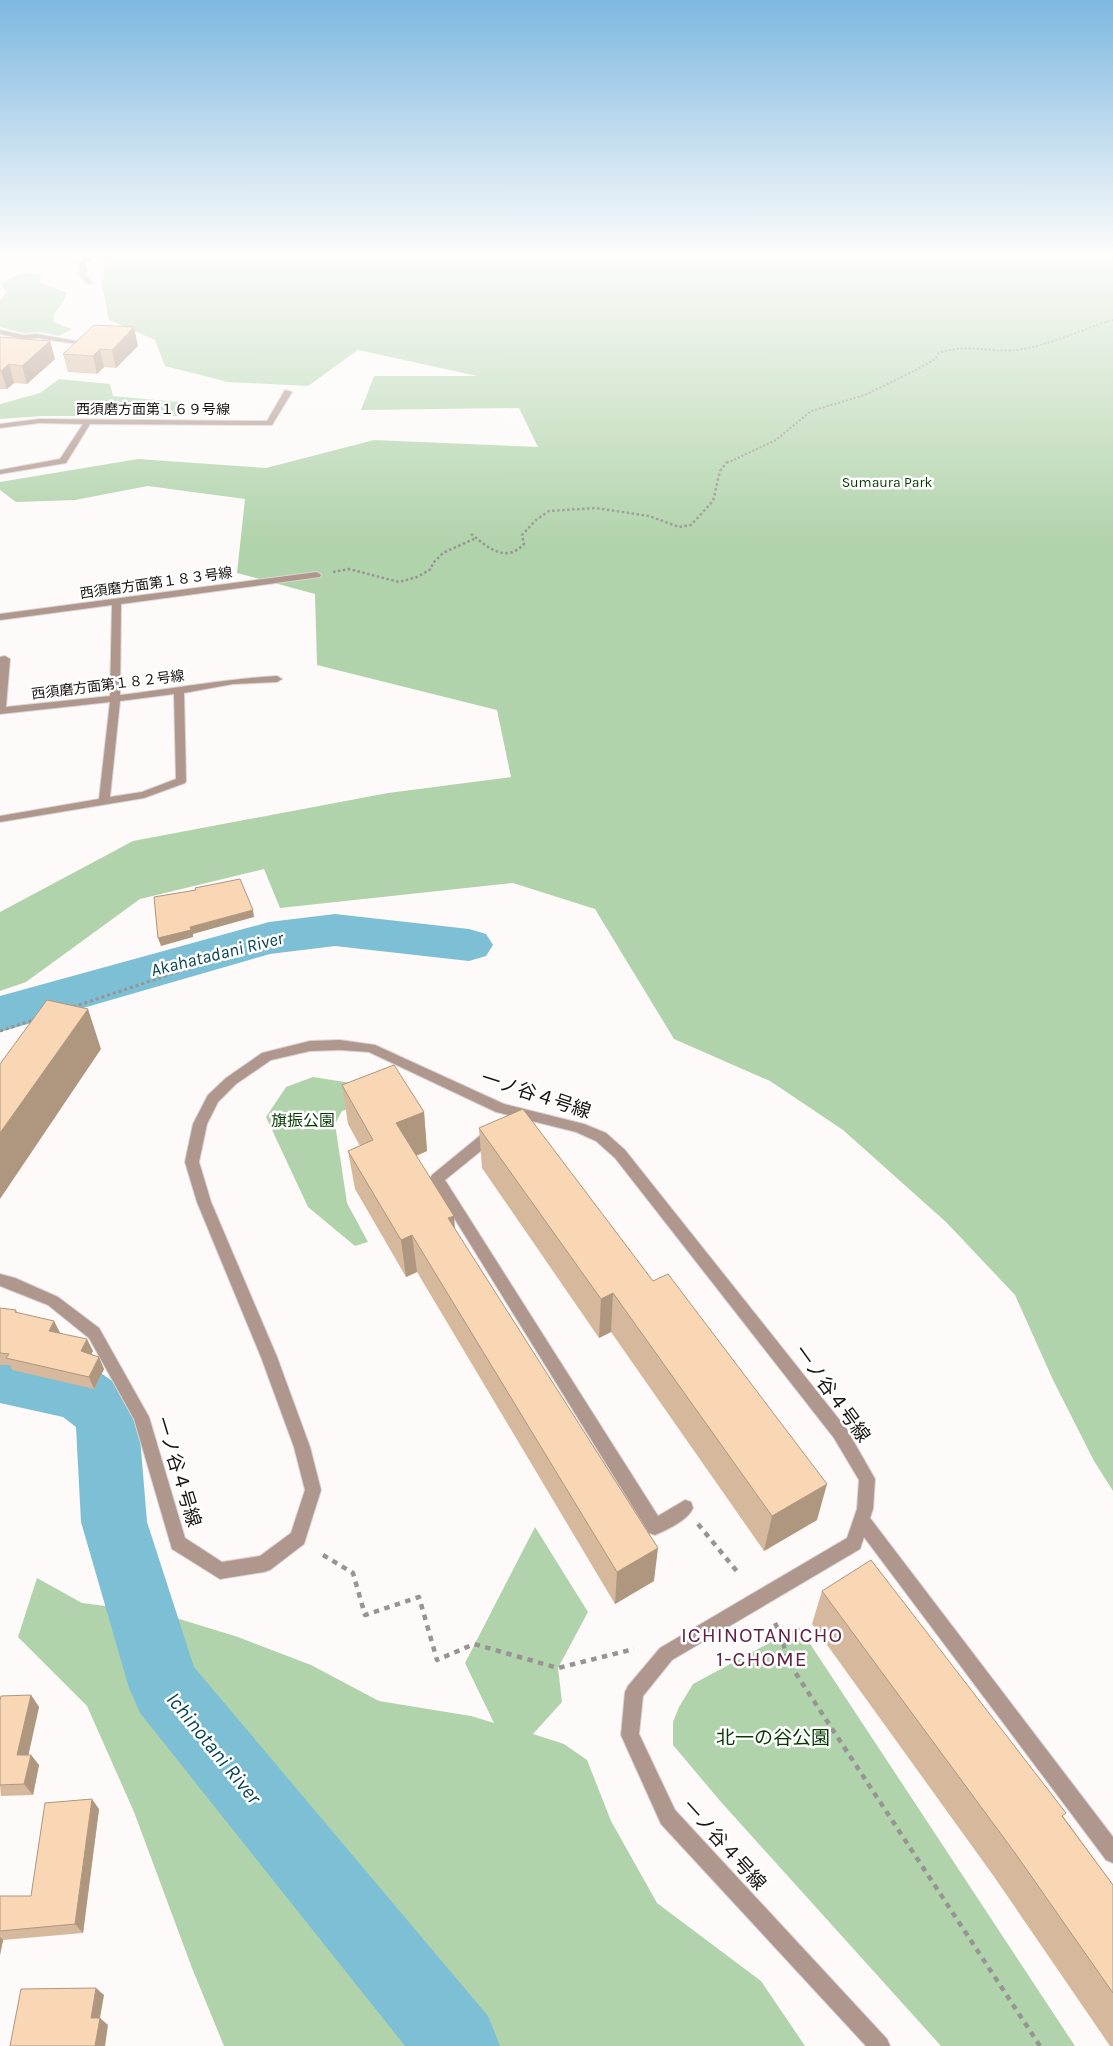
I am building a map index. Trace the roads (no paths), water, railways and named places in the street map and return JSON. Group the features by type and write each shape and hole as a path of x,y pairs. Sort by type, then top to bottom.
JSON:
{"street":[{"name":"西須磨方面第１６９号線","path":"0,426 39,421 269,423 288,392"},
{"path":"0,472 63,460 88,421"},
{"name":"西須磨方面第１８３号線","path":"0,618 317,575"},
{"path":"104,802 115,698 117,601"},
{"name":"西須磨方面第１８２号線","path":"0,660 5,659 1,711 180,691 233,681 276,679"},
{"path":"0,819 144,796 181,781 180,691"},
{"name":"一ノ谷４号線","path":"0,1280 10,1282 52,1301 94,1333 141,1417 178,1543 220,1571 264,1564 298,1538 313,1490 302,1447 269,1357 204,1202 192,1162 200,1124 213,1099 231,1081 268,1056 310,1046 340,1045 371,1048 506,1110 579,1128 601,1137 620,1154 840,1433 867,1479 866,1509 854,1543 666,1654 634,1692 630,1735 668,1817 880,2046"},
{"path":"506,1110 496,1130 473,1151 436,1179 655,1527 685,1508"},
{"path":"862,1520 1113,1853"}],"waterway":[{"name":"Akahatadani River","path":"0,1014 269,938 335,930 469,945"},
{"name":"Ichinotani River","path":"0,1376 79,1393 107,1413 114,1522 165,1688 458,2046"}],"district":[{"name":"ICHINOTANICHO 1-CHOME","path":"762,1647"}],"park label":[{"name":"Sumaura Park","path":"887,482"},
{"name":"旗振公園","path":"303,1120"},
{"name":"北一の谷公園","path":"773,1738"}]}
